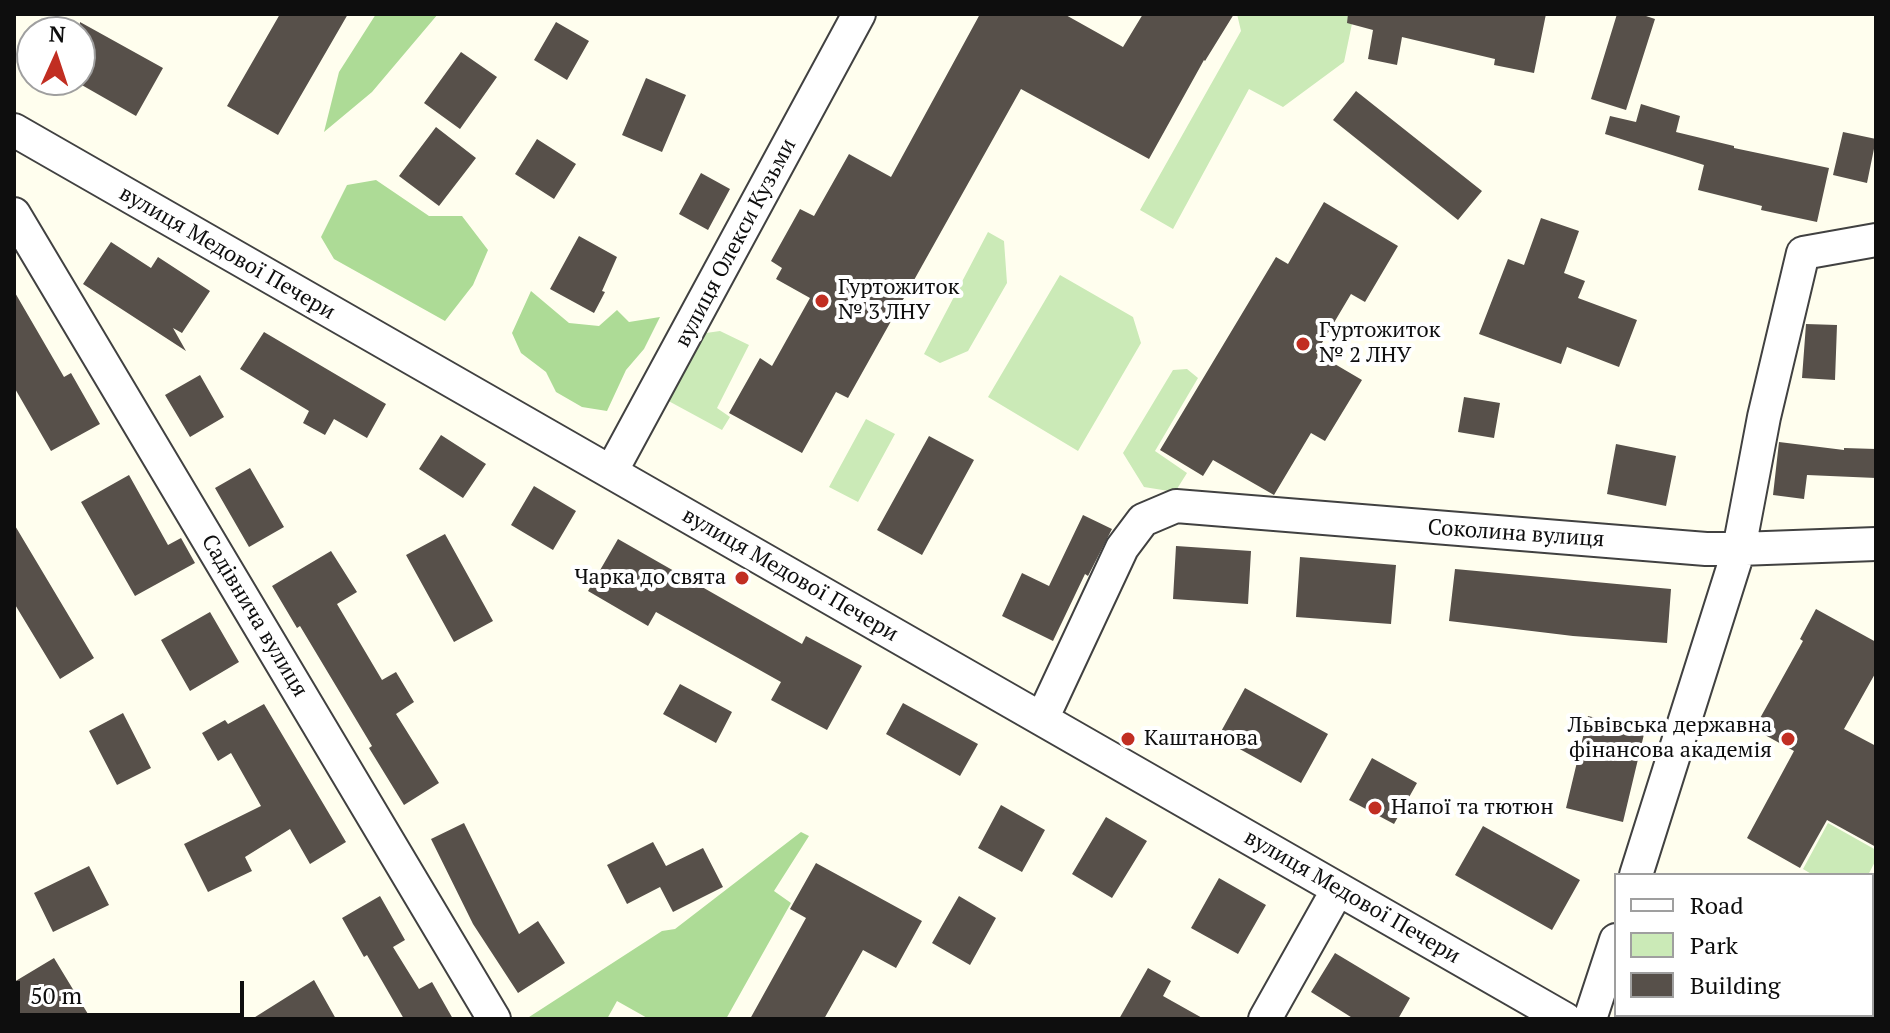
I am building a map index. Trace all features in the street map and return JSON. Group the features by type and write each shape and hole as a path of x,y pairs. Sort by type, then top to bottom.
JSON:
{"street":[{"name":"вулиця Олекси Кузьми","path":"611,472 859,14"},
{"name":"вулиця Медової Печери","path":"14,130 1565,1019"},
{"name":"Садівнича вулиця","path":"14,214 494,1019"},
{"path":"1637,873 1739,549 1764,417 1803,253 1876,240"},
{"name":"Соколина вулиця","path":"1042,719 1122,548 1143,520 1176,506 1692,548 1876,544"},
{"path":"1265,1019 1338,889"},
{"path":"1590,1019 1614,946"}],"green space":[{"path":"376,14 438,14 372,92 324,132 339,72"},
{"path":"1237,14 1354,14 1344,62 1283,107 1249,89 1173,229 1140,210 1241,31"},
{"path":"376,180 429,216 462,216 488,250 473,285 445,321 334,259 321,237 347,185"},
{"path":"988,232 1004,241 1007,283 968,351 940,363 924,354"},
{"path":"1060,275 1133,317 1141,343 1078,451 988,397"},
{"path":"531,291 569,323 599,326 617,310 629,322 660,317 644,349 626,370 607,411 582,407 556,392 546,372 521,353 512,333"},
{"path":"720,331 749,345 717,408 730,417 722,430 663,398 699,334"},
{"path":"1187,369 1198,378 1155,451 1187,473 1175,492 1144,487 1123,453 1173,370"},
{"path":"866,419 895,434 858,502 829,487"},
{"path":"1828,823 1876,850 1876,860 1869,873 1810,873 1803,869"},
{"path":"801,832 809,836 774,891 791,903 726,1019 649,1019 617,1001 607,1019 526,1019 662,931 675,929"}],"building":[{"path":"280,14 348,14 278,135 227,106"},
{"path":"980,14 1064,14 1123,47 1143,14 1234,14 1204,60 1149,159 1021,89 848,398 836,392 802,453 729,413 760,358 772,366 810,298 776,279 782,268 771,261 800,209 814,216 849,154 891,177"},
{"path":"1348,14 1546,14 1534,73 1494,65 1495,59 1402,37 1397,65 1368,59 1373,30 1347,23"},
{"path":"1617,14 1640,14 1655,19 1626,110 1591,99"},
{"path":"556,22 589,41 567,80 534,60"},
{"path":"96,31 163,68 136,116 96,93"},
{"path":"461,52 497,77 460,129 424,103"},
{"path":"646,78 686,95 662,152 622,135"},
{"path":"1356,91 1482,191 1458,220 1333,120"},
{"path":"1641,104 1680,116 1676,132 1829,168 1817,222 1761,210 1762,206 1698,190 1704,165 1605,134 1610,116 1636,122"},
{"path":"436,127 476,158 439,206 399,176"},
{"path":"1843,132 1876,139 1867,183 1833,175"},
{"path":"537,139 576,164 554,199 515,174"},
{"path":"701,173 730,189 708,230 679,214"},
{"name":"Гуртожиток № 2 ЛНУ","path":"1324,202 1398,246 1365,302 1351,294 1316,353 1362,380 1325,441 1311,433 1274,495 1213,460 1203,476 1160,450 1276,257 1288,264"},
{"path":"1541,218 1579,231 1564,273 1585,281 1578,298 1637,320 1619,367 1567,347 1561,364 1479,334 1508,259 1524,265"},
{"path":"579,236 617,257 594,313 550,289"},
{"path":"111,242 151,268 158,257 210,291 182,333 173,328 186,351 83,284"},
{"path":"14,291 64,377 71,373 100,424 51,451 14,387"},
{"path":"1806,324 1837,325 1835,380 1802,378"},
{"path":"264,332 386,404 367,438 334,419 325,435 303,423 309,411 240,369"},
{"path":"200,375 224,417 190,437 165,395"},
{"path":"1464,397 1500,403 1494,438 1458,432"},
{"path":"441,435 486,464 463,498 419,469"},
{"path":"929,436 974,460 922,555 877,530"},
{"path":"1779,442 1844,450 1876,449 1876,478 1807,475 1804,499 1773,495"},
{"path":"1616,444 1676,456 1666,506 1607,494"},
{"path":"250,468 284,527 249,547 215,488"},
{"path":"129,475 168,545 181,538 195,563 135,596 81,502"},
{"path":"534,486 576,511 553,550 511,525"},
{"path":"1083,515 1112,529 1088,576 1085,574 1053,641 1002,616 1022,573 1049,586"},
{"path":"14,524 94,658 60,679 14,603"},
{"path":"445,534 493,621 454,642 406,555"},
{"path":"618,539 802,644 806,636 862,666 827,730 771,700 781,682 656,612 648,626 588,591"},
{"path":"1176,546 1251,551 1248,604 1173,599"},
{"path":"331,551 357,592 337,604 382,680 396,672 414,702 396,714 439,783 404,805 300,626 297,628 272,586"},
{"path":"1300,557 1396,565 1391,624 1296,617"},
{"path":"1455,569 1671,589 1667,643 1573,636 1449,621"},
{"path":"1816,609 1876,642 1876,672 1844,729 1876,746 1876,847 1827,820 1800,868 1747,838 1794,751 1754,729 1803,641 1800,639"},
{"path":"210,612 239,662 190,691 161,640"},
{"path":"680,684 732,712 716,743 663,714"},
{"path":"1245,688 1328,734 1301,783 1218,737"},
{"path":"903,703 978,744 960,776 886,734"},
{"path":"264,704 346,842 310,864 290,829 245,857 252,871 208,892 184,844 261,806 231,753 218,761 202,733 225,720 228,724"},
{"path":"123,713 151,768 117,785 89,731"},
{"path":"1588,716 1645,730 1623,822 1566,808"},
{"path":"1372,758 1417,783 1394,824 1349,800"},
{"path":"1001,805 1045,830 1022,872 978,848"},
{"path":"1106,817 1147,841 1112,898 1072,874"},
{"path":"464,823 519,934 538,921 565,963 518,993 473,924 431,839"},
{"path":"1483,826 1580,880 1552,930 1455,875"},
{"path":"653,842 666,866 703,848 723,887 673,912 660,887 627,904 607,865"},
{"path":"816,863 922,921 896,968 863,950 824,1019 750,1019 806,918 790,909"},
{"path":"89,866 109,905 53,932 34,893"},
{"path":"1219,878 1266,905 1238,954 1191,928"},
{"path":"380,896 405,940 393,947 419,989 432,982 453,1019 404,1019 367,955 364,957 342,918"},
{"path":"959,896 996,918 970,965 932,943"},
{"path":"1335,953 1410,998 1398,1019 1354,1019 1311,992"},
{"path":"54,958 91,1019 14,1019 14,982"},
{"path":"1148,968 1171,981 1163,996 1204,1019 1119,1019"},
{"path":"314,980 336,1019 252,1019"}],"place":[{"name":"Гуртожиток № 3 ЛНУ","path":"822,301"},
{"name":"Гуртожиток № 2 ЛНУ","path":"1303,344"},
{"name":"Чарка до свята","path":"742,578"},
{"name":"Каштанова","path":"1128,739"},
{"name":"Львівська державна фінансова академія","path":"1788,739"},
{"name":"Напої та тютюн","path":"1375,808"}]}
